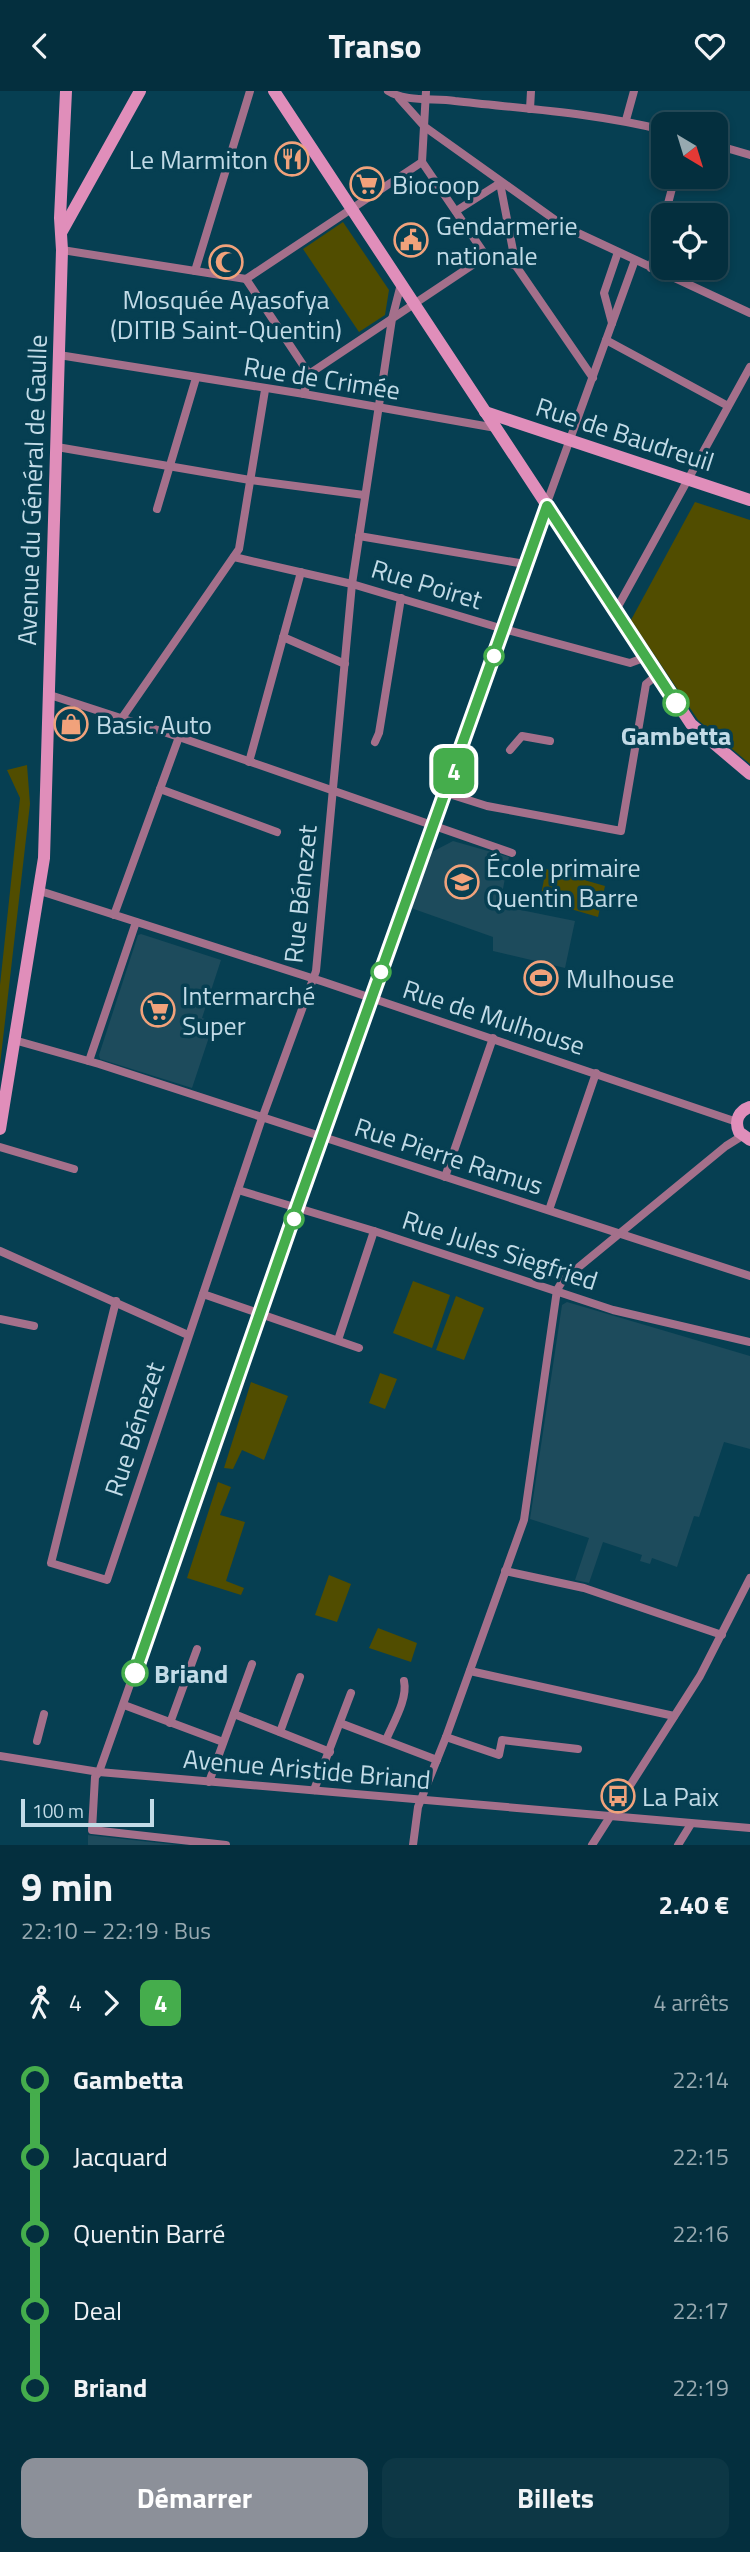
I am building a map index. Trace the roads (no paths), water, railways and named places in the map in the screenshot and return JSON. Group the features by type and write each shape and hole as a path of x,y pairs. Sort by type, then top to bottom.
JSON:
{"street":[{"name":"Avenue du Général de Gaulle","path":"0,1129 44,858 62,250 60,218 66,91"},
{"path":"62,231 140,91"},
{"path":"195,271 250,91"},
{"path":"274,91 657,675 697,732 750,774"},
{"path":"387,91 399,98 425,127 565,227 651,268"},
{"path":"530,109 531,91"},
{"path":"626,120 634,91"},
{"path":"399,98 426,94 626,120 651,127"},
{"path":"426,94 422,162 486,256 516,265"},
{"path":"728,149 750,155"},
{"path":"62,250 246,279 422,162"},
{"path":"62,171 74,186 80,185 93,172"},
{"path":"456,211 500,183"},
{"path":"500,183 516,265 593,378"},
{"path":"612,323 604,293 618,252"},
{"path":"304,394 309,374 486,256"},
{"path":"226,1845 92,1830 94,1777 99,1772 124,1705 297,1207 635,260"},
{"path":"246,279 309,374"},
{"path":"677,280 750,313"},
{"name":"Rue Bénezet","path":"116,1301 51,1563 107,1580 262,1117 316,971 352,583 392,319 401,284"},
{"path":"606,340 728,407"},
{"name":"Rue de Crimée","path":"59,355 496,428"},
{"path":"616,610 750,367"},
{"path":"157,509 196,378"},
{"path":"122,718 239,549 265,390"},
{"name":"Rue de Baudreuil","path":"485,412 750,500"},
{"path":"510,449 506,435 509,429 527,426"},
{"path":"57,447 364,495"},
{"path":"359,536 525,564"},
{"name":"Rue Poiret","path":"234,557 352,583 630,663 646,657"},
{"path":"249,762 301,572"},
{"path":"375,742 379,733 401,598"},
{"path":"283,637 345,664"},
{"path":"446,793 487,806 621,831 646,684 657,675"},
{"path":"50,695 512,853"},
{"path":"510,750 522,736 550,741"},
{"path":"114,915 179,737"},
{"path":"160,789 277,832"},
{"name":"Rue de Mulhouse","path":"37,890 313,978 737,1122"},
{"path":"89,1061 136,922"},
{"path":"445,1177 493,1038"},
{"name":"Rue Pierre Ramus","path":"14,1040 89,1061 750,1276"},
{"path":"549,1210 596,1073"},
{"path":"413,1845 418,1807 438,1760 524,1520 557,1290 564,1280 726,1146 746,1138 737,1122 741,1112 750,1107"},
{"path":"0,1147 74,1170"},
{"name":"Rue Jules Siegfried","path":"238,1190 374,1231 613,1310 750,1342"},
{"path":"338,1340 374,1231"},
{"path":"0,1251 188,1335"},
{"path":"203,1294 359,1348"},
{"path":"0,1319 34,1326"},
{"path":"505,1571 584,1588 722,1635"},
{"path":"592,1845 722,1635 750,1578"},
{"path":"170,1723 197,1649"},
{"path":"209,1782 252,1664"},
{"path":"470,1671 674,1716"},
{"path":"280,1732 300,1677"},
{"path":"386,1740 404,1701 404,1681"},
{"path":"314,1790 351,1693"},
{"path":"124,1705 223,1742"},
{"path":"37,1741 44,1714"},
{"path":"234,1714 330,1752"},
{"path":"341,1723 438,1760"},
{"path":"446,1737 499,1755 502,1739 578,1749"},
{"name":"Avenue Aristide Briand","path":"0,1756 99,1772 750,1828"},
{"path":"678,1845 691,1824"}],"place":[{"name":"Le Marmiton","path":"292,159"},
{"name":"Biocoop","path":"367,184"},
{"name":"Gendarmerie nationale","path":"411,240"},
{"name":"Mosquée Ayasofya (DITIB Saint-Quentin)","path":"226,262"},
{"name":"Gambetta","path":"676,703"},
{"name":"Basic Auto","path":"71,724"},
{"name":"École primaire Quentin Barre","path":"462,882"},
{"name":"Mulhouse","path":"541,978"},
{"name":"Intermarché Super","path":"158,1010"},
{"name":"Briand","path":"135,1673"},
{"name":"La Paix","path":"618,1796"}]}
